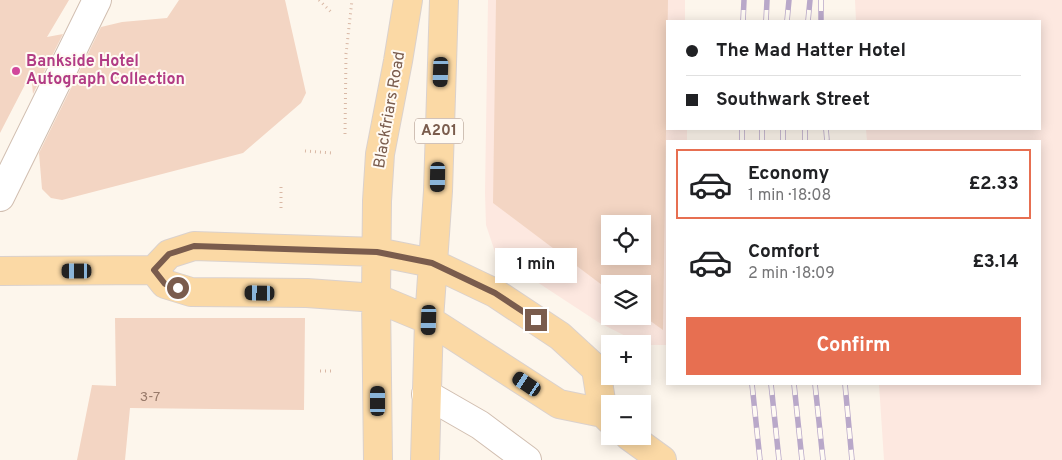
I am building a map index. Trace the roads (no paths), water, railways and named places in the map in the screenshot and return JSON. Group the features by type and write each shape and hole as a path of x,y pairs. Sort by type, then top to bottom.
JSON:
{"main road":[{"name":"Blackfriars Road","path":"378,460 376,298 380,154 408,0"},
{"name":"A201","path":"425,460 429,320 438,192 444,0"},
{"path":"0,271 154,270 169,254 194,246 377,252 432,263 495,293 560,336 596,369 601,395"},
{"path":"154,270 165,284 191,292 315,294 376,298 429,320 559,404 601,416"},
{"path":"641,445 662,460"}],"street":[{"path":"0,197 97,0"},
{"path":"426,394 480,425 527,460"}],"railway":[{"path":"743,20 744,0"},
{"path":"766,20 767,0"},
{"path":"787,20 789,0"},
{"path":"808,20 810,0"},
{"path":"821,0 821,20"},
{"path":"742,130 742,140"},
{"path":"762,130 762,140"},
{"path":"783,130 783,140"},
{"path":"805,130 805,140"},
{"path":"826,130 827,140"},
{"path":"752,385 760,460"},
{"path":"771,385 779,460"},
{"path":"794,385 802,460"},
{"path":"815,385 823,460"},
{"path":"845,385 852,460"}],"place":[{"name":"Bankside Hotel Autograph Collection","path":"16,71"}]}
